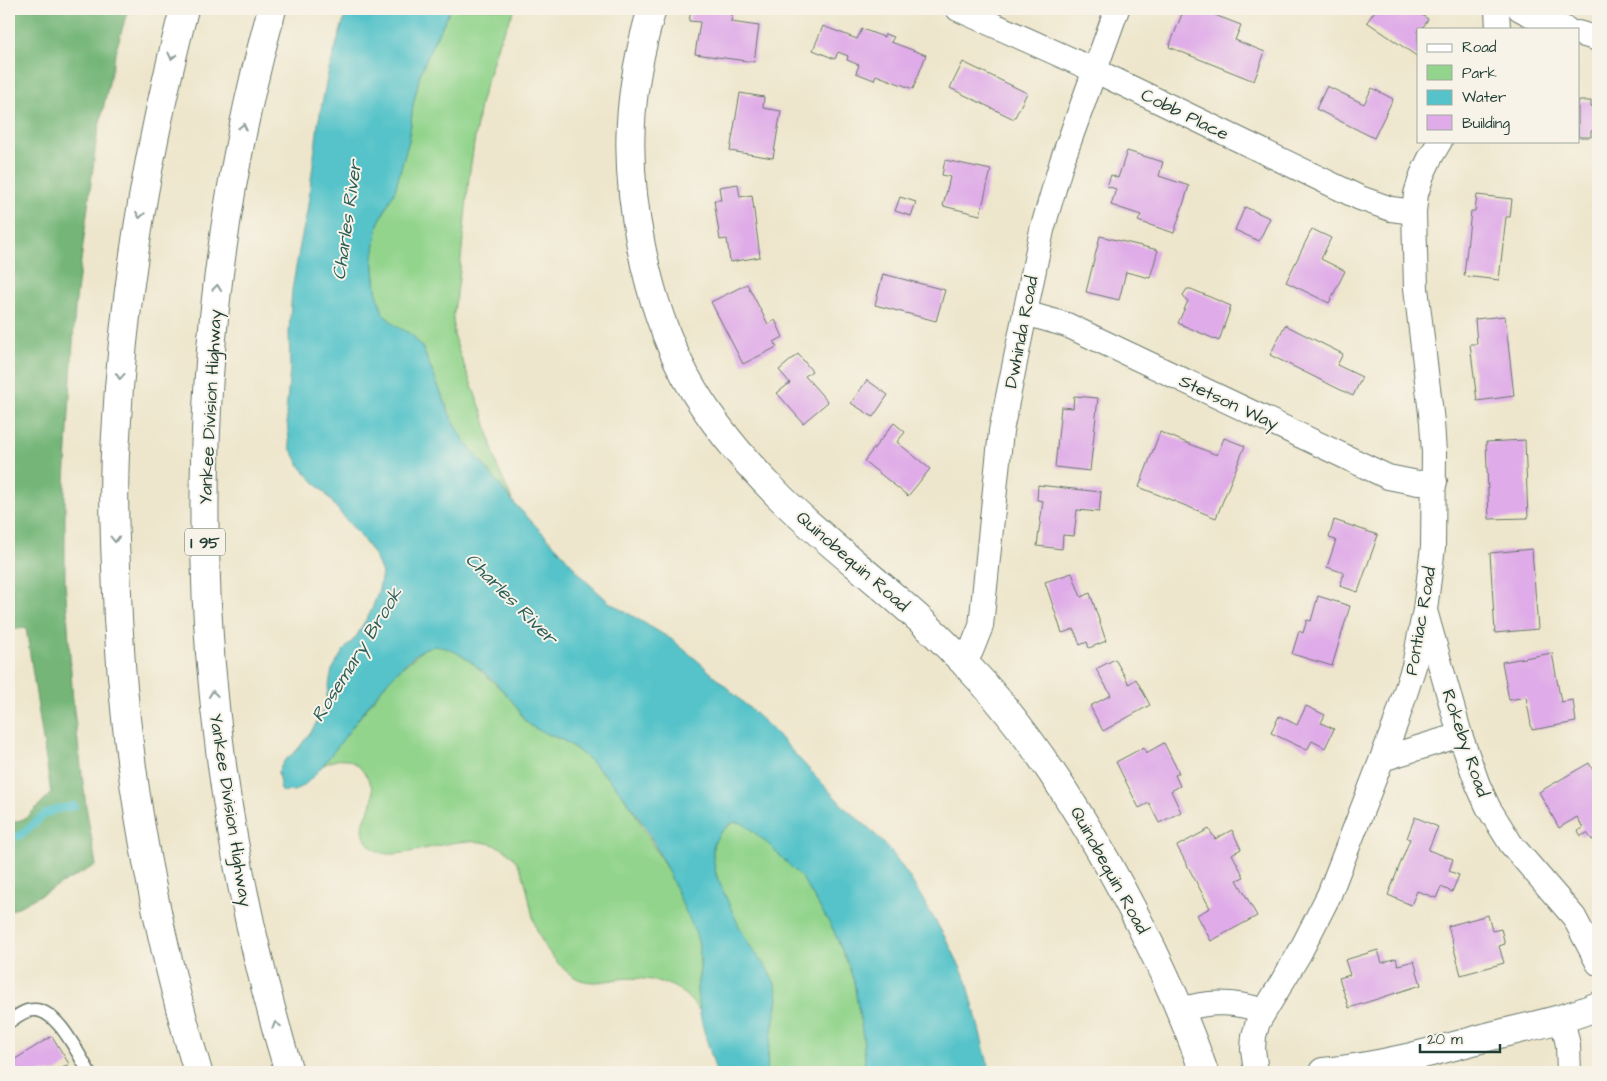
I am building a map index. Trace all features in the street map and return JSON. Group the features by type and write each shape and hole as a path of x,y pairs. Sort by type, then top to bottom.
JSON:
{"main road":[{"path":"184,9 152,145 128,290 116,437 115,537 118,634 134,788 160,926 198,1072"},
{"name":"Yankee Division Highway","path":"272,9 241,136 218,279 206,431 205,565 209,651 215,709 235,851 262,972 289,1072"},
{"name":"Quinobequin Road","path":"652,9 644,34 633,93 630,170 636,222 646,271 660,316 677,359 712,418 760,477 826,539 918,618 963,661 1023,732 1078,812 1142,926 1182,1010 1204,1072"},
{"path":"1323,1072 1384,1063 1562,1018 1598,1006"}],"street":[{"name":"Cobb Place","path":"958,9 1094,70 1360,198 1391,209 1414,212"},
{"name":"Dwhinda Road","path":"963,661 971,650 981,626 1001,431 1048,206 1094,70 1117,9"},
{"path":"1497,9 1498,28"},
{"path":"1520,9 1563,28"},
{"path":"1580,34 1598,40"},
{"path":"1580,49 1598,46"},
{"name":"Pontiac Road","path":"1256,1072 1253,1049 1254,1036 1264,1011 1299,954 1329,895 1395,725 1414,666 1425,610 1433,547 1434,482 1432,422 1416,288 1414,212 1416,194 1422,175 1439,142"},
{"name":"Stetson Way","path":"1025,313 1067,325 1388,477 1418,482 1434,482"},
{"name":"Rokeby Road","path":"1425,610 1460,735 1478,785 1498,825 1525,861 1574,916 1598,963"},
{"path":"1382,759 1460,735"},
{"path":"1182,1010 1220,1002 1236,1003 1264,1011"},
{"path":"1562,1018 1568,1045 1569,1072"}],"lane":[{"path":"9,1022 29,1010 38,1010 48,1014 60,1026 89,1072"}],"green space":[{"path":"9,9 128,9 117,47 97,136 75,308 65,482 65,580 73,702 86,806 96,865 9,912 9,824 26,818 51,793 26,628 9,630"},
{"path":"451,9 515,9 499,41 480,104 469,177 459,279 453,318 454,335 459,352 483,414 497,466 513,502 464,440 451,417 422,347 412,335 396,326 383,314 376,290 373,257 378,224 395,190 409,140 413,105 420,74 434,41"},
{"path":"435,646 459,653 477,667 506,694 517,707 525,721 535,728 566,742 583,754 616,787 630,805 672,878 696,933 700,967 697,989 699,1010 688,997 674,987 661,982 632,978 590,982 578,979 568,973 545,947 540,937 519,865 510,855 498,847 470,841 403,853 386,854 371,847 368,843 363,832 363,826 372,802 373,793 366,775 357,765 347,760 337,760 322,766 391,677 425,648"},
{"path":"735,822 743,823 767,843 802,878 833,929 854,982 863,1037 865,1058 863,1072 767,1072 771,1029 776,1010 777,995 743,935 725,898 714,862 713,847 716,839 724,829"}],"water":[{"name":"Charles River","path":"347,9 451,9 434,41 420,74 413,105 409,140 395,190 378,224 373,257 376,290 383,314 396,326 412,335 422,347 451,417 464,440 513,502 585,580 609,602 671,639 698,661 770,727 846,809 870,829 891,851 910,878 949,944 967,981 990,1072 863,1072 865,1058 863,1037 854,982 833,929 802,878 767,843 743,823 735,822 728,825 721,832 713,844 716,875 739,926 750,946 768,970 776,986 778,998 768,1053 767,1072 716,1072 698,1001 697,987 700,973 700,950 698,940 662,859 636,813 615,786 586,757 562,740 533,727 523,717 509,697 487,675 461,655 448,649 435,646 418,652 383,687 313,777 298,789 281,791 278,772 284,761 298,749 324,710 332,670 343,651 356,637 372,609 382,573 374,555 362,538 325,493 302,469 290,448 286,413 290,369 289,331 292,290 307,212 318,124 328,73"}],"building":[{"path":"705,9 733,9 731,22 759,26 754,62 695,54 700,22 689,21 691,11 704,13"},
{"path":"1184,9 1199,9 1241,25 1235,40 1265,52 1254,81 1169,47"},
{"path":"1376,9 1413,9 1428,19 1423,28 1417,28 1417,56 1367,22"},
{"path":"823,26 857,39 862,29 884,37 885,34 894,37 891,42 926,55 913,89 876,75 874,80 856,73 859,65 847,60 848,56 838,52 835,59 813,50"},
{"path":"963,62 1027,93 1014,119 950,88"},
{"path":"1327,86 1364,104 1372,88 1393,99 1374,138 1316,109"},
{"path":"740,93 764,97 763,108 781,111 773,158 730,151"},
{"path":"1580,101 1591,101 1591,107 1598,106 1598,130 1591,131 1591,137 1580,137"},
{"path":"1127,151 1163,162 1159,176 1189,186 1174,233 1138,221 1141,215 1111,205 1116,189 1107,186 1111,175 1118,178"},
{"path":"945,160 991,170 980,215 943,206 950,177 942,175"},
{"path":"738,184 740,197 752,195 760,257 730,262 727,239 720,240 714,200 721,200 719,187"},
{"path":"1477,195 1512,199 1510,217 1506,217 1499,280 1464,276 1471,211 1475,211"},
{"path":"900,197 916,202 911,216 895,211"},
{"path":"1245,207 1270,218 1259,241 1235,230"},
{"path":"1312,229 1331,238 1321,259 1345,271 1329,303 1286,282"},
{"path":"1100,236 1158,250 1150,278 1126,272 1119,300 1086,292"},
{"path":"883,274 945,290 936,321 875,305"},
{"path":"747,284 768,324 775,320 783,337 774,342 777,347 743,364 711,302"},
{"path":"1187,289 1231,306 1219,341 1178,323 1188,301 1183,295"},
{"path":"1505,316 1514,396 1477,401 1470,344 1477,344 1475,319"},
{"path":"1285,325 1343,354 1337,365 1362,377 1353,396 1270,355"},
{"path":"798,354 812,371 805,376 828,402 803,423 777,393 790,383 779,370"},
{"path":"867,380 888,395 873,417 851,403"},
{"path":"1074,396 1098,398 1090,471 1055,467 1061,407 1073,408"},
{"path":"894,423 905,432 897,442 930,469 908,496 864,461"},
{"path":"1160,432 1217,455 1224,438 1245,446 1216,518 1139,487"},
{"path":"1525,440 1528,518 1489,519 1486,442"},
{"path":"1038,485 1101,492 1099,512 1077,510 1074,536 1063,535 1062,549 1037,546 1043,501 1037,500"},
{"path":"1334,520 1378,535 1358,592 1340,586 1344,573 1327,567 1336,540 1329,538"},
{"path":"1532,549 1538,629 1495,633 1490,553"},
{"path":"1072,573 1081,597 1090,593 1106,641 1089,648 1087,642 1080,645 1074,629 1062,633 1045,582"},
{"path":"1318,596 1350,606 1332,666 1292,654 1299,631 1303,633 1307,620 1311,621"},
{"path":"1552,653 1561,702 1573,700 1576,722 1532,730 1526,697 1509,700 1502,662"},
{"path":"1115,659 1129,684 1136,679 1150,705 1103,731 1090,706 1111,695 1096,669"},
{"path":"1306,706 1325,715 1321,723 1334,729 1325,748 1312,741 1307,750 1271,733 1279,716 1297,725"},
{"path":"1164,743 1179,773 1175,775 1180,786 1171,791 1181,812 1159,823 1149,803 1139,808 1116,762 1144,747 1146,753"},
{"path":"1589,763 1598,779 1598,836 1592,840 1587,833 1581,836 1578,831 1583,828 1577,817 1559,828 1539,792"},
{"path":"1415,817 1438,827 1428,850 1453,859 1449,871 1459,875 1452,892 1441,887 1436,898 1417,891 1411,905 1388,895 1410,839 1407,838"},
{"path":"1209,829 1215,839 1232,830 1241,849 1232,854 1244,877 1237,880 1257,916 1211,941 1197,915 1210,908 1177,846"},
{"path":"1488,915 1492,931 1501,929 1505,944 1499,946 1504,963 1461,975 1448,926"},
{"path":"1378,950 1382,963 1396,958 1398,965 1414,961 1421,985 1349,1008 1339,978 1350,975 1345,960"},
{"path":"52,1036 69,1064 56,1072 9,1072 9,1063"}],"waterway":[{"name":"Rosemary Brook","path":"9,840 22,834 45,814 74,806"}]}
